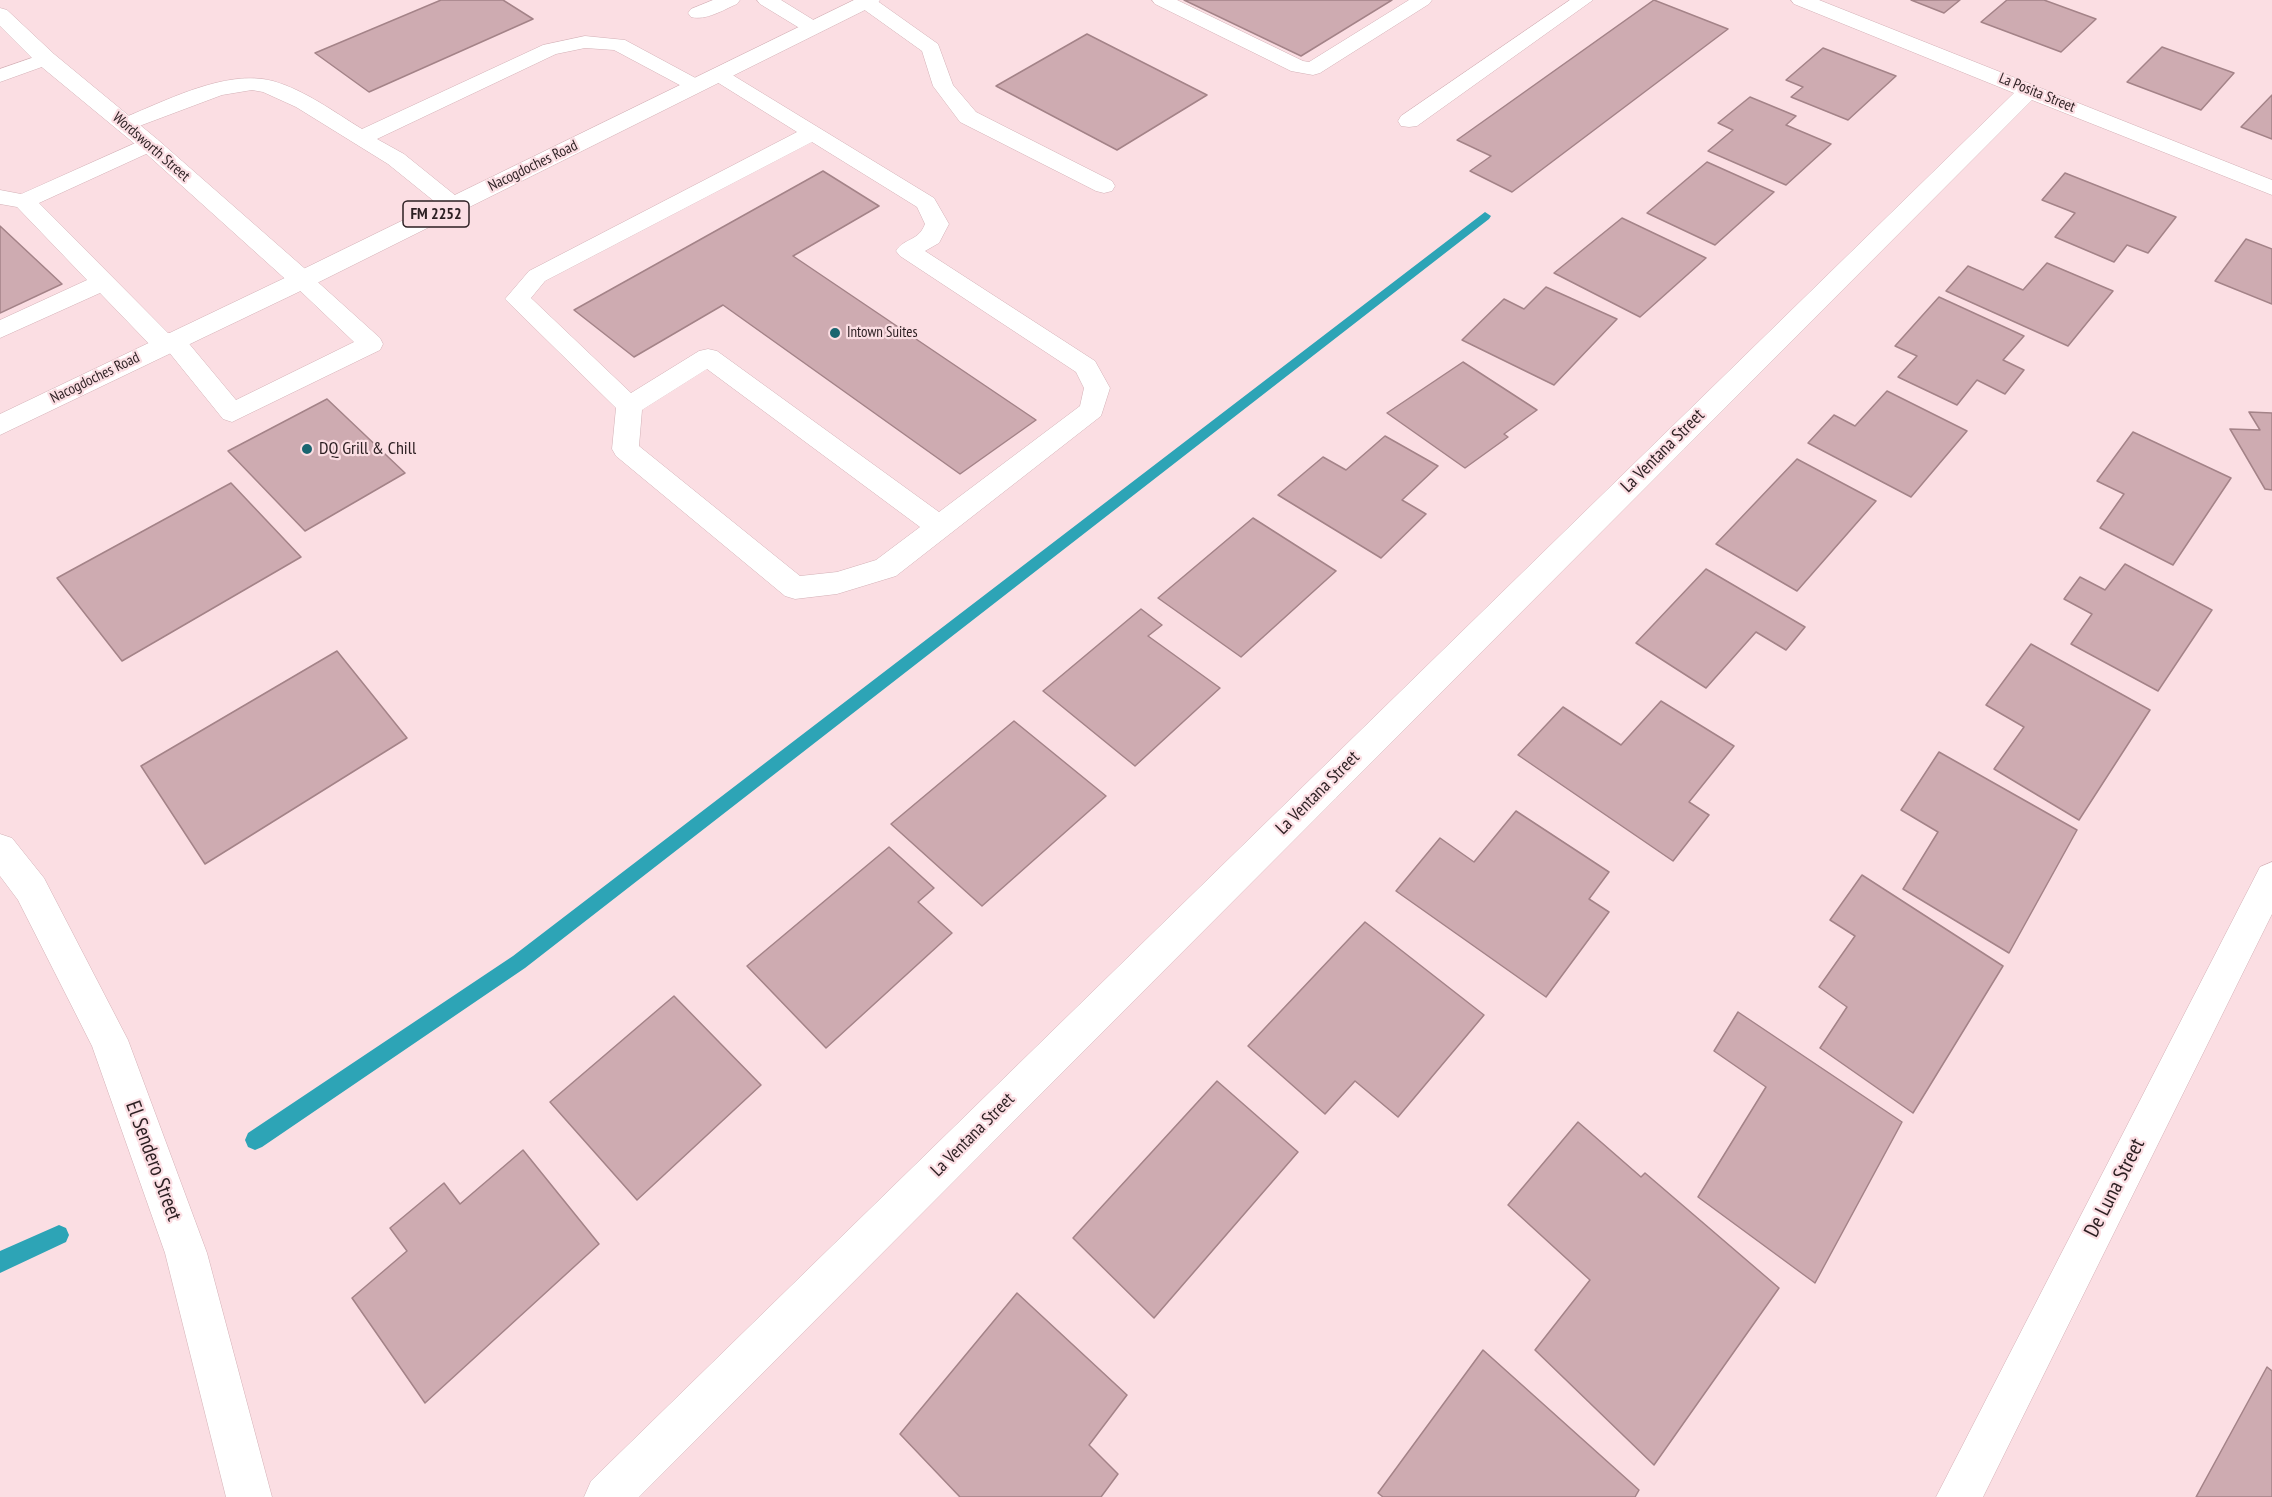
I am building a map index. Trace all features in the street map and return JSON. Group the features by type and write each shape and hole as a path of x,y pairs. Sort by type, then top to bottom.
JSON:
{"street":[{"name":"La Posita Street","path":"1801,0 2272,188"},
{"name":"Nacogdoches Road","path":"0,425 302,280 868,1"},
{"name":"Wordsworth Street","path":"0,14 46,59 126,124 302,280"},
{"name":"La Ventana Street","path":"607,1497 2028,90"},
{"name":"El Sendero Street","path":"0,849 31,889 109,1041 186,1253 249,1497"},
{"name":"De Luna Street","path":"1959,1497 2272,878"}],"lane":[{"path":"698,13 730,0"},
{"path":"767,0 813,28"},
{"path":"1162,0 1298,68 1313,69 1422,0"},
{"path":"1409,121 1583,0"},
{"path":"868,1 931,48 943,86 968,117 1104,186"},
{"path":"361,138 550,49 585,42 618,44 707,80 812,133 926,203 937,224 931,238 908,251 1086,367 1097,388 1092,410 886,568 837,583 795,588 625,448 629,406"},
{"path":"0,76 46,59"},
{"path":"126,124 208,93 246,84 266,86 287,94 396,159 453,206"},
{"path":"629,406 517,298 537,276 812,133"},
{"path":"0,197 24,201 149,144"},
{"path":"24,201 102,282 168,343 232,413 371,344 302,280"},
{"path":"0,330 102,282"},
{"path":"629,406 708,357 940,527"}],"building":[{"path":"441,0 503,0 533,19 369,92 315,53"},
{"path":"1184,0 1392,0 1301,56"},
{"path":"1654,0 1728,29 1512,192 1470,171 1491,156 1457,140"},
{"path":"1911,0 1960,0 1944,13"},
{"path":"2007,0 2044,0 2096,19 2061,52 1981,22"},
{"path":"1087,34 1207,95 1117,150 996,86"},
{"path":"2162,47 2234,73 2201,110 2127,82"},
{"path":"1823,48 1896,76 1848,120 1791,97 1803,87 1786,80"},
{"path":"2272,95 2272,139 2241,127"},
{"path":"1750,97 1796,116 1786,125 1831,144 1786,185 1708,151 1733,130 1718,123"},
{"path":"1707,162 1774,192 1715,245 1647,213"},
{"name":"Intown Suites","path":"823,171 879,206 793,256 1036,420 960,474 723,305 634,357 574,310"},
{"path":"2065,173 2176,217 2148,253 2127,245 2114,262 2055,237 2075,213 2042,200"},
{"path":"1622,218 1706,258 1640,317 1554,273"},
{"path":"0,226 62,284 0,313"},
{"path":"2246,239 2272,249 2272,304 2215,281"},
{"path":"2047,263 2113,291 2068,346 1946,291 1968,266 2023,290"},
{"path":"1546,287 1617,319 1554,385 1462,340 1504,299 1524,309"},
{"path":"1939,297 2024,336 2003,360 2024,370 2005,394 1977,380 1957,405 1898,377 1917,356 1895,346"},
{"path":"1463,362 1537,410 1504,434 1508,437 1465,468 1387,413"},
{"path":"1887,391 1967,431 1911,497 1808,443 1834,415 1855,426"},
{"path":"327,399 405,473 305,531 228,451"},
{"path":"2249,412 2272,413 2272,490 2265,489 2230,429 2260,430"},
{"path":"2133,432 2231,478 2173,565 2100,528 2124,494 2097,481"},
{"path":"1385,436 1438,466 1402,500 1426,514 1381,558 1278,495 1323,457 1346,470"},
{"path":"1797,459 1876,501 1797,591 1716,544"},
{"path":"231,483 301,557 122,661 57,578"},
{"path":"1253,518 1336,571 1241,657 1158,598"},
{"path":"2125,564 2212,610 2158,691 2071,644 2092,614 2064,599 2080,577 2105,590"},
{"path":"1706,569 1805,627 1786,650 1756,632 1706,688 1636,643"},
{"path":"1141,609 1162,625 1148,636 1220,688 1135,766 1043,691"},
{"path":"2031,644 2150,710 2079,820 1994,769 2024,727 1986,705"},
{"path":"337,651 407,738 205,864 141,766"},
{"path":"1661,701 1734,746 1689,802 1709,815 1673,861 1518,755 1563,707 1621,745"},
{"path":"1014,721 1106,796 982,906 891,824"},
{"path":"1939,752 2077,830 2009,953 1903,889 1938,832 1901,810"},
{"path":"1516,811 1609,872 1589,899 1609,912 1546,997 1396,891 1440,838 1474,862"},
{"path":"889,847 934,888 918,902 952,933 826,1048 747,966"},
{"path":"1862,875 2003,966 1913,1113 1820,1048 1847,1007 1819,987 1855,936 1830,920"},
{"path":"1365,922 1484,1015 1398,1117 1355,1081 1325,1114 1248,1046"},
{"path":"674,996 761,1085 637,1200 550,1102"},
{"path":"1738,1012 1902,1122 1815,1283 1698,1197 1766,1087 1714,1051"},
{"path":"1217,1081 1298,1152 1154,1318 1073,1238"},
{"path":"1578,1122 1641,1177 1645,1173 1779,1288 1654,1465 1535,1350 1590,1280 1508,1205"},
{"path":"523,1150 599,1244 425,1403 352,1298 407,1251 390,1228 444,1183 460,1204"},
{"path":"1017,1293 1127,1395 1089,1445 1118,1474 1101,1497 960,1497 900,1434"},
{"path":"1483,1350 1639,1490 1635,1497 1383,1497 1378,1493"},
{"path":"2267,1367 2272,1371 2272,1497 2196,1497"}],"waterway":[{"path":"255,1140 519,962 1485,216"},
{"path":"0,1263 23,1250 59,1235"}],"place":[{"name":"Intown Suites","path":"835,333"},
{"name":"DQ Grill & Chill","path":"307,449"}]}
